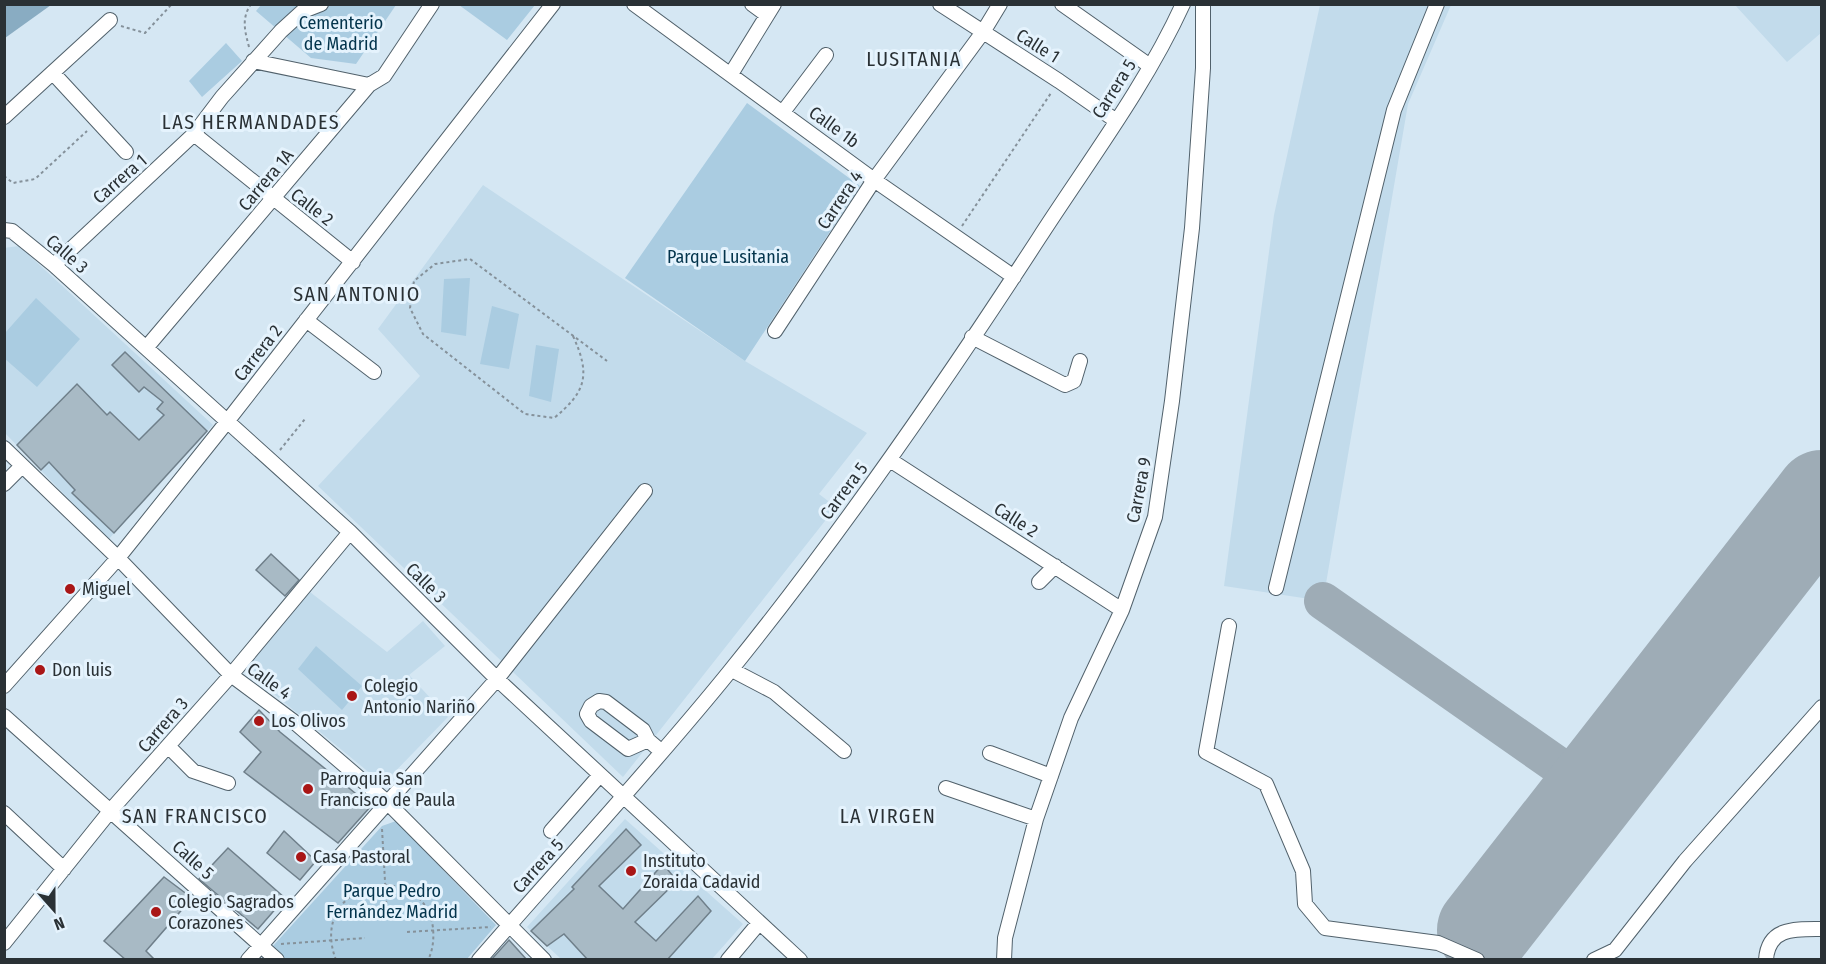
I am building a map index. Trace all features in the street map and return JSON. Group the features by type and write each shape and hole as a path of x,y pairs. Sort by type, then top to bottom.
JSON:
{"street":[{"name":"Carrera 1","path":"54,266 194,134 254,60 303,11 321,4"},
{"name":"Carrera 1A","path":"146,348 369,85 384,76 432,4"},
{"name":"Carrera 2","path":"4,686 118,558 353,262 553,4"},
{"name":"Calle 1b","path":"634,4 874,180 1014,277"},
{"path":"731,74 771,10 752,4"},
{"name":"Calle 1","path":"939,4 1115,120"},
{"name":"Carrera 4","path":"775,331 874,180 983,32 1000,4"},
{"path":"1062,4 1150,66"},
{"name":"Carrera 5","path":"479,960 503,926 624,798 732,670 890,460 1014,277 1169,36 1184,4"},
{"name":"Carrera 9","path":"1004,960 1005,938 1036,819 1071,718 1122,610 1155,517 1172,401 1192,228 1203,68 1203,4"},
{"path":"1276,588 1394,110 1437,4"},
{"path":"4,117 110,20"},
{"path":"783,112 826,55"},
{"path":"254,60 369,85"},
{"path":"53,73 126,152"},
{"name":"Calle 2","path":"194,134 273,200 353,262"},
{"name":"Calle 3","path":"4,230 12,231 21,237 350,532 497,679 800,960"},
{"path":"306,320 374,372"},
{"path":"972,337 1065,385 1074,381 1080,361"},
{"name":"Calle 4","path":"4,448 118,558 231,675 293,721 383,804 503,926 544,960"},
{"name":"Calle 2","path":"890,460 1122,610"},
{"path":"4,484 22,466"},
{"path":"248,960 383,804 497,679 645,491"},
{"name":"Carrera 3","path":"4,943 111,810 231,675 350,532"},
{"path":"1039,582 1054,566"},
{"path":"1229,626 1206,752 1266,784 1303,871 1305,904 1325,928 1438,943 1477,960"},
{"path":"732,670 774,692 844,751"},
{"path":"1594,960 1615,950 1684,861 1821,707"},
{"name":"Calle 5","path":"4,716 277,960"},
{"path":"648,740 662,752"},
{"path":"168,746 193,771 228,783"},
{"path":"990,753 1051,776"},
{"path":"551,831 600,775"},
{"path":"946,788 1036,819"},
{"path":"4,813 64,869"},
{"path":"728,960 759,923"},
{"path":"1766,960 1767,948 1775,935 1790,929 1821,929"}],"path":[{"path":"110,20 145,33 172,4"},
{"path":"251,4 246,12 243,26 254,60"},
{"path":"956,235 1059,81"},
{"path":"4,176 13,183 35,179 98,121"},
{"path":"573,336 582,354 584,385 572,403 554,418 525,414 423,334 410,308 414,281 435,264 470,260 573,336 607,362"},
{"path":"271,462 305,419"},
{"path":"383,804 387,916"},
{"path":"336,960 331,940 332,926 338,909 349,896 363,888 386,885 397,886 412,894 425,906 434,938 428,960"},
{"path":"407,932 503,926"},
{"path":"261,945 365,938"}],"shaded area":[{"path":"5,4 51,4 51,5 5,38"},
{"path":"1320,5 1451,5 1408,104 1323,601 1224,586 1274,215"},
{"path":"1735,5 1821,5 1821,33 1787,62"},
{"path":"483,185 745,361 867,433 819,494 836,507 623,777 318,486 420,376 378,329"},
{"path":"19,246 213,425 108,540 5,433 4,248"},
{"name":"Colegio Antonio Nariño","path":"310,592 387,652 423,621 445,646 409,675 448,717 383,784 245,670"},
{"name":"Instituto Zoraida Cadavid","path":"625,819 743,924 711,960 561,959 527,927"}],"green space":[{"name":"Cementerio de Madrid","path":"261,5 396,5 356,64 311,58 256,11"},
{"path":"459,5 535,5 507,40"},
{"path":"226,43 242,61 202,97 189,81"},
{"name":"Parque Lusitania","path":"747,103 860,186 745,361 625,278"},
{"path":"470,278 466,336 441,332 444,279"},
{"path":"36,298 80,339 37,387 4,358 5,333"},
{"path":"492,306 519,314 509,369 480,364"},
{"path":"536,345 559,349 551,402 529,396"},
{"path":"316,646 362,686 342,710 298,669"},
{"name":"Parque Pedro Fernández Madrid","path":"396,821 496,925 467,959 286,959 272,947 382,826"}],"building":[{"path":"125,352 207,431 114,533 72,493 75,490 49,462 41,470 17,445 77,384 107,415 110,412 139,440 164,415 157,409 163,402 144,387 139,392 112,365"},
{"path":"271,554 299,580 285,596 256,570"},
{"name":"Parroquia San Francisco de Paula","path":"259,710 280,732 371,806 338,843 244,772 261,752 240,732"},
{"path":"626,829 641,845 599,886 623,909 663,864 677,881 635,922 656,941 698,896 711,911 667,960 588,960 564,934 547,946 531,931 574,889 572,887"},
{"name":"Casa Pastoral","path":"284,831 316,861 300,880 267,853"},
{"path":"228,848 285,898 258,929 199,879"},
{"name":"Colegio Sagrados Corazones","path":"164,877 192,898 146,951 155,960 126,960 104,941"},
{"path":"509,940 527,960 491,960"}],"taxiway":[{"path":"1323,601 1593,790"}],"runway":[{"path":"1484,930 1822,497"}],"place":[{"name":"Miguel","path":"70,589"},
{"name":"Don luis","path":"40,670"},
{"name":"Colegio Antonio Nariño","path":"352,696"},
{"name":"Los Olivos","path":"259,721"},
{"name":"Parroquia San Francisco de Paula","path":"308,789"},
{"name":"Casa Pastoral","path":"301,857"},
{"name":"Instituto Zoraida Cadavid","path":"631,871"},
{"name":"Colegio Sagrados Corazones","path":"156,912"}],"district":[{"name":"LUSITANIA","path":"914,59"},
{"name":"LAS HERMANDADES","path":"251,122"},
{"name":"SAN ANTONIO","path":"357,294"},
{"name":"SAN FRANCISCO","path":"195,816"},
{"name":"LA VIRGEN","path":"888,816"}]}
